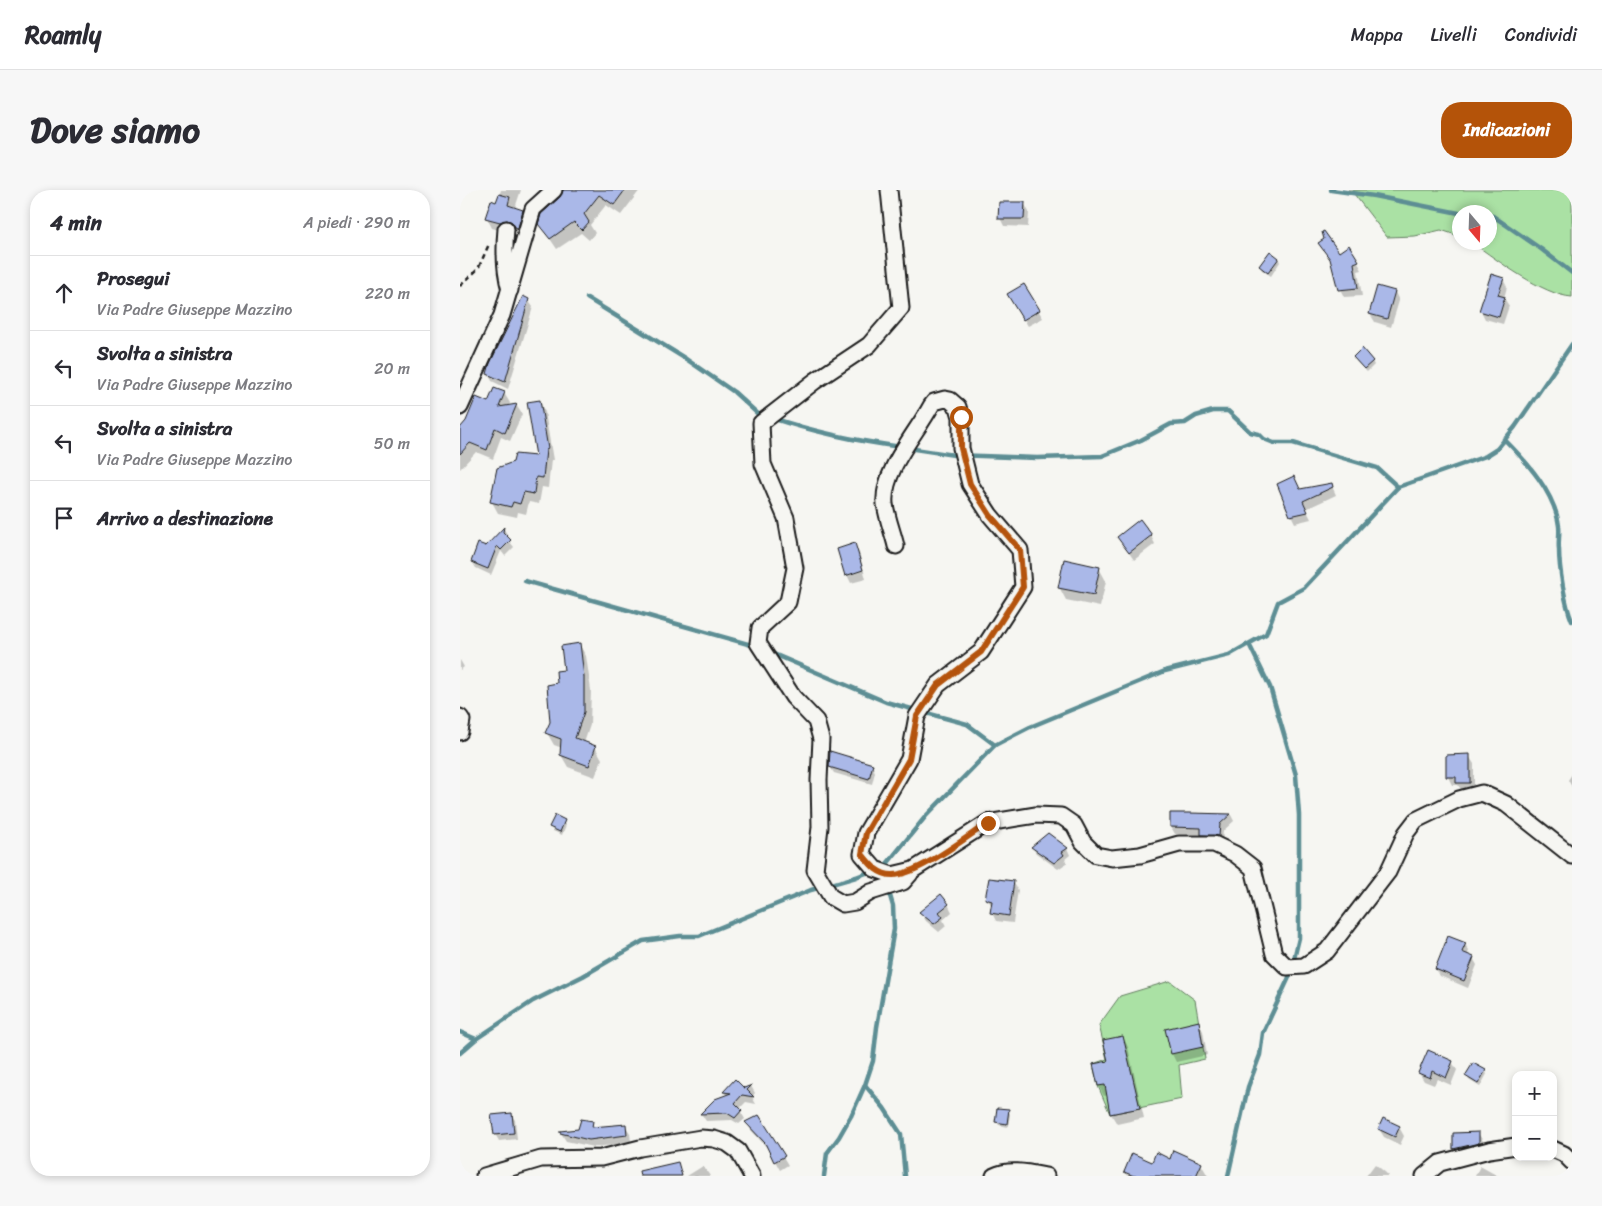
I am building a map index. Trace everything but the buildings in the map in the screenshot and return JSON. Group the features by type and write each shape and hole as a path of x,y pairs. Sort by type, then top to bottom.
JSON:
{"street":[{"path":"460,407 502,315 533,209 554,190"},
{"path":"889,190 901,308 869,345 815,381 761,423 763,464 786,518 795,568 788,602 760,628 758,643 793,697 816,721 821,739 819,780 820,827 815,870 831,898 843,904 855,902 871,892 903,882 913,870 988,823 1036,814 1060,816 1074,825 1083,842 1096,855 1112,858 1140,854 1179,844 1214,844 1235,854 1253,868 1274,954 1287,966 1304,966 1327,951 1355,916 1388,872 1406,833 1416,820 1460,799 1482,793 1506,804 1572,856"},
{"path":"506,229 504,246 505,272 510,290"},
{"path":"896,546 885,504 887,487 897,460 931,406 939,400 950,400 960,411 961,448 970,484 990,515 1020,550 1023,587 981,652 938,685 917,716 909,759 866,833 862,854 875,870 892,875 913,870"},
{"path":"460,717 462,720 460,732"},
{"path":"484,1176 541,1159 601,1158 640,1148 701,1138 727,1143 738,1151 752,1176"},
{"path":"1424,1176 1440,1164 1489,1150 1512,1147"},
{"path":"1557,1151 1564,1154 1572,1162"},
{"path":"994,1176 999,1173 1022,1172 1046,1176"}],"green space":[{"path":"1348,190 1572,190 1572,297 1560,295 1534,284 1483,250 1497,250 1497,205 1452,205 1452,234 1441,230 1415,236 1387,237 1354,194"},
{"path":"1170,981 1195,1000 1205,1059 1179,1065 1182,1099 1110,1114 1098,1086 1093,1064 1107,1059 1099,1025 1120,996"}],"waterway":[{"path":"1331,190 1374,196 1452,212"},
{"path":"1497,219 1572,273"},
{"path":"587,298 686,359 734,392 758,414 765,416"},
{"path":"881,867 886,865 926,816 995,745 1030,727 1165,671 1229,655 1266,634 1278,602 1304,588 1398,487 1486,456 1497,449 1515,427 1572,344"},
{"path":"908,448 954,455 1037,458 1102,456 1141,440 1171,424 1185,423 1196,416 1213,411 1228,411 1250,432 1259,434 1264,439 1274,443 1293,443 1377,468 1398,487"},
{"path":"772,418 804,428 901,447"},
{"path":"1504,439 1539,479 1552,502 1559,526 1559,557 1563,586 1572,621"},
{"path":"525,581 755,646"},
{"path":"1249,644 1270,687 1296,775 1299,815 1299,938 1293,963"},
{"path":"769,652 886,702 967,724 995,745"},
{"path":"460,1053 476,1039 533,1001 583,976 643,941 680,936 699,936 811,890 874,870"},
{"path":"824,1176 827,1153 851,1116 873,1061 894,929 893,906 888,889"},
{"path":"1228,1176 1248,1087 1260,1055 1263,1033 1292,971"},
{"path":"460,1032 476,1039"},
{"path":"865,1085 884,1108 901,1134 905,1176"}],"route":[{"path":"961,417 961,448 970,484 990,515 1020,550 1023,587 981,652 938,685 917,716 909,759 866,833 862,854 875,870 892,875 913,870 988,823"}]}
